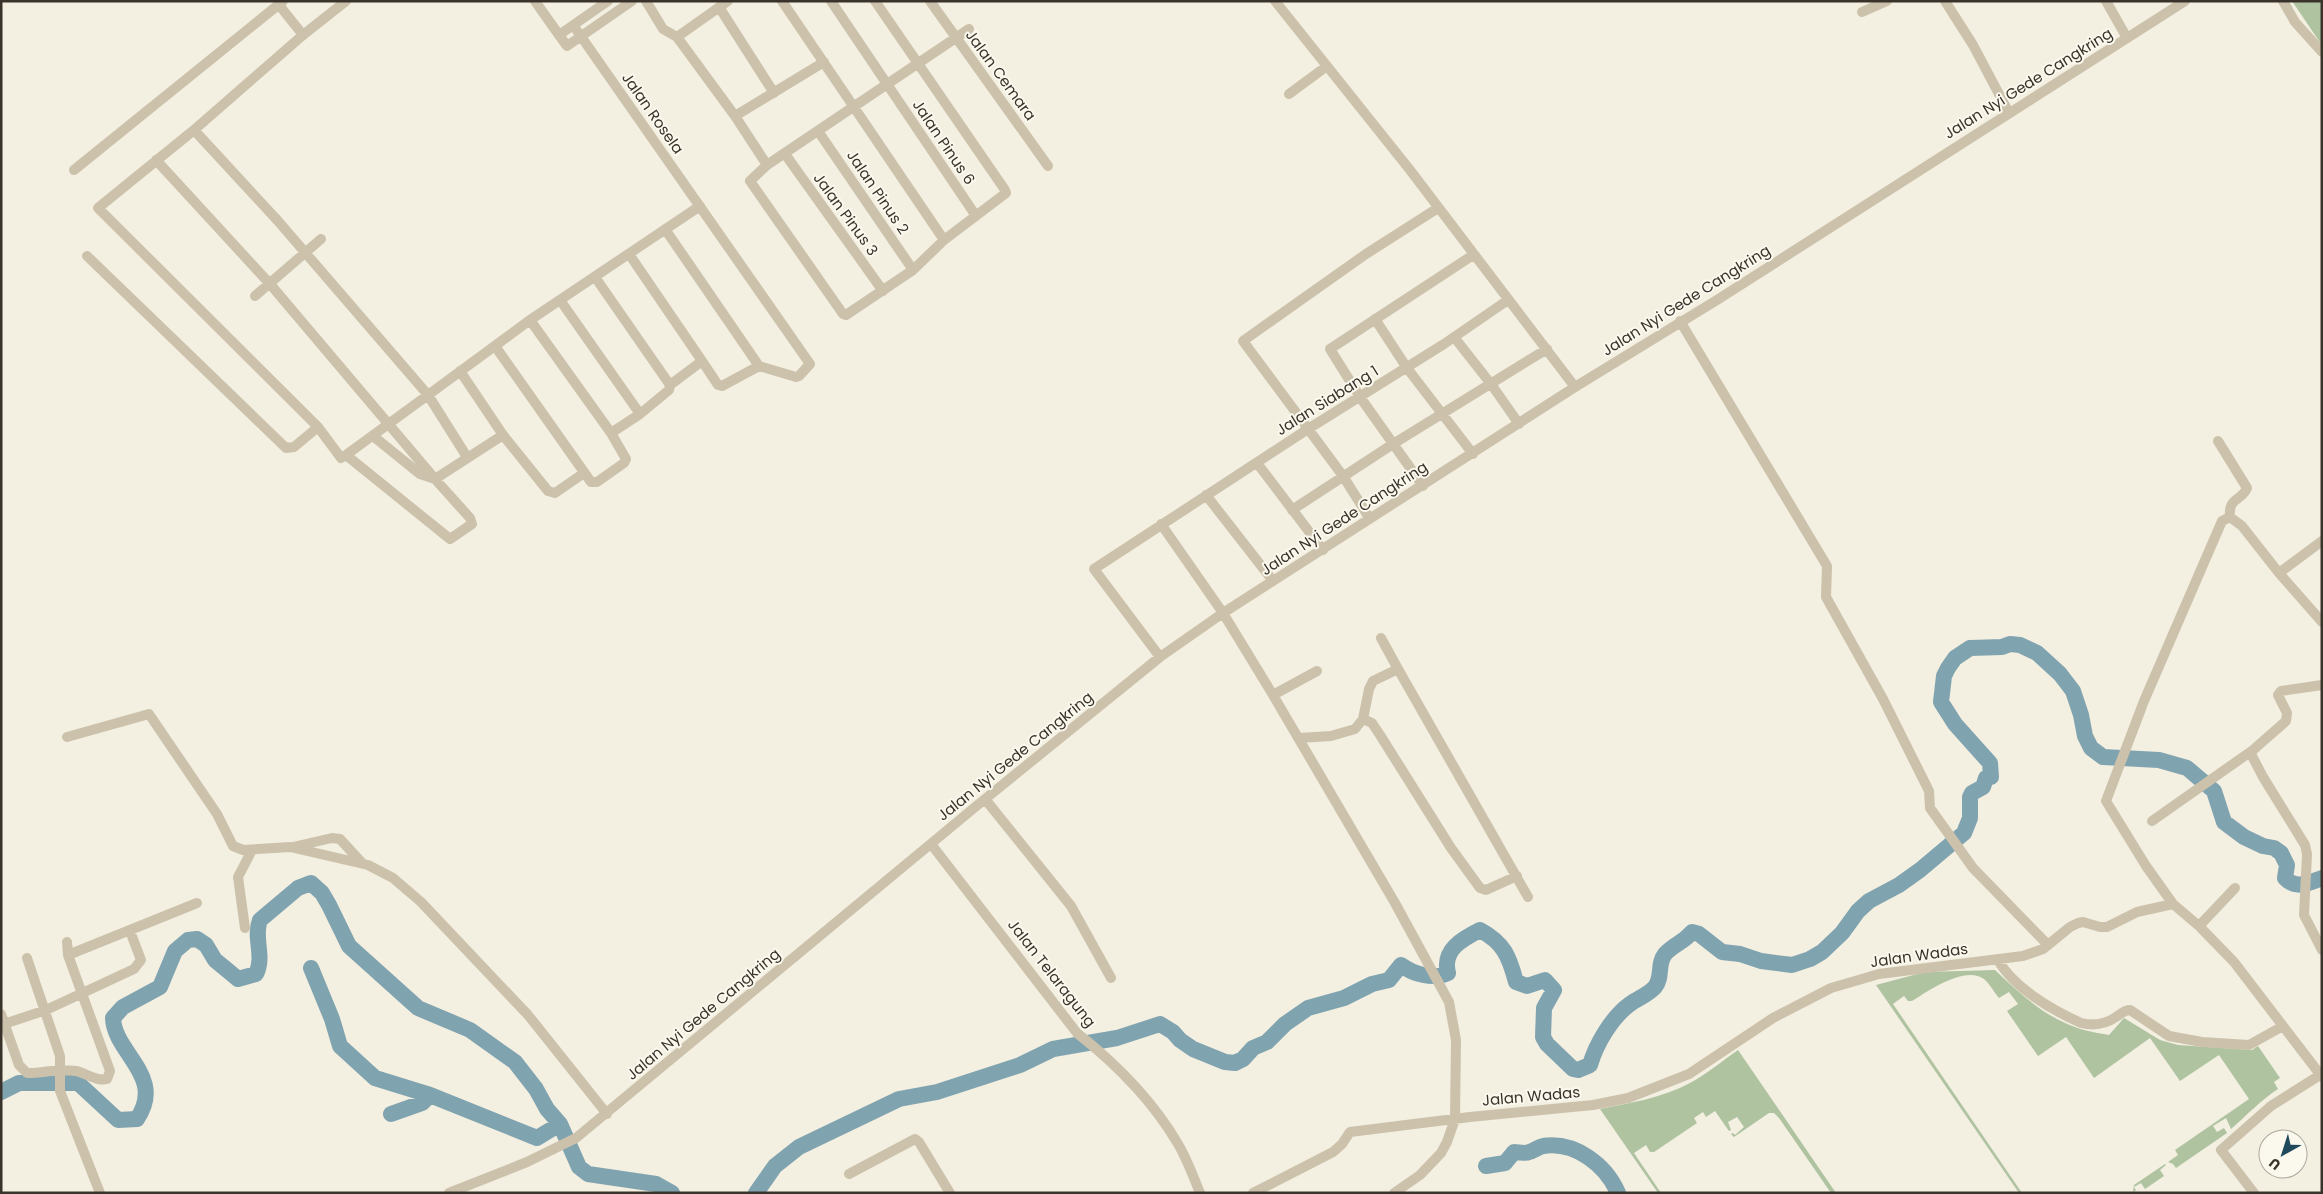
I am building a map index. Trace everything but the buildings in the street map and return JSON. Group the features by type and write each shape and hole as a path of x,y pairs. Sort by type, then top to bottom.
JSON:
{"street":[{"path":"346,1 303,35 194,130 98,208 318,427 341,458 530,320 700,206"},
{"path":"535,1 567,46 632,1"},
{"path":"559,35 608,1"},
{"path":"646,1 663,29 677,37 735,116 766,165"},
{"path":"677,37 728,1"},
{"path":"782,1 944,240"},
{"name":"Jalan Pinus 6","path":"831,1 976,216"},
{"path":"875,1 917,64 1006,190 1006,193 944,240 913,270 850,314 843,314 750,181 766,165 785,154 887,85 917,64 956,37 969,29"},
{"name":"Jalan Cemara","path":"930,1 1048,166"},
{"path":"1275,1 1295,32 1327,66 1575,387"},
{"path":"1862,12 1887,1"},
{"path":"1945,1 1973,45 2009,113"},
{"path":"2106,1 2128,38"},
{"name":"Jalan Nyi Gede Cangkring","path":"449,1193 559,1147 576,1138 985,798 1160,657 1223,613 1575,387 2185,1"},
{"path":"2283,1 2296,22 2322,52"},
{"path":"74,170 281,3 303,35"},
{"path":"719,7 774,93"},
{"name":"Jalan Rosela","path":"573,26 810,364 800,376 796,377 759,366"},
{"path":"735,116 824,62"},
{"path":"1289,94 1327,66"},
{"path":"194,130 306,253 428,394 467,457"},
{"name":"Jalan Pinus 2","path":"818,131 913,270"},
{"name":"Jalan Pinus 3","path":"785,154 883,291"},
{"path":"156,160 270,284 389,423 472,524 452,539 446,538 346,455"},
{"path":"1370,519 1343,476 1243,342 1243,339 1366,254 1438,208"},
{"path":"629,254 718,385 722,386 759,366 665,230"},
{"path":"255,296 321,239"},
{"path":"1422,486 1360,397 1330,349 1473,255"},
{"path":"87,256 286,448 294,446 318,427"},
{"path":"595,277 670,385"},
{"path":"560,300 640,414"},
{"name":"Jalan Siabang 1","path":"1160,657 1094,569 1308,429 1408,368 1508,300"},
{"path":"1375,319 1408,368 1473,454"},
{"path":"495,346 591,482 597,482 626,461 611,433 530,320"},
{"path":"1680,321 1827,566 1826,597 1883,698 1929,791 1930,808 1955,846 1973,868 2048,945"},
{"path":"1454,337 1492,384 1519,424"},
{"path":"1292,510 1393,444 1547,349"},
{"path":"611,433 640,414 669,390 670,385 702,361"},
{"path":"460,371 503,435 551,494 584,473"},
{"path":"435,479 503,435"},
{"path":"373,436 420,474 435,479"},
{"path":"2218,441 2246,488 2246,492 2232,503 2229,510 2230,517 2242,526 2279,573 2322,622"},
{"path":"1257,463 1323,550"},
{"path":"1206,495 1274,582"},
{"path":"2230,517 2222,521 2124,752 2107,803 2173,904 2199,926 2234,962 2321,1076 2271,1106 2221,1150 2254,1193"},
{"path":"1161,524 1223,613 1273,695 1395,902 1444,992 1452,1015 1456,1040 1455,1119 1441,1153 1420,1175 1394,1193"},
{"path":"2279,573 2322,541"},
{"path":"1380,638 1528,897"},
{"path":"1299,738 1315,738 1349,732 1358,726 1363,718 1369,689 1373,681 1398,668"},
{"path":"1273,695 1317,671"},
{"path":"2152,821 2199,790 2211,779 2253,750 2286,721 2287,713 2278,695 2283,690 2322,685"},
{"path":"67,737 149,714 217,814 229,840 236,848 252,850 290,847 332,838 340,839 362,863"},
{"path":"1363,718 1372,723 1451,848 1480,888 1486,890 1517,876"},
{"path":"2253,750 2251,754 2253,759 2304,845 2307,854 2304,884 2304,915 2322,950"},
{"path":"985,798 1073,911 1111,978"},
{"name":"Jalan Telaragung","path":"931,844 1077,1033 1101,1052 1150,1104 1181,1149 1200,1193"},
{"path":"290,847 362,863 393,878 421,902 528,1015 607,1114"},
{"path":"245,928 238,878 252,850"},
{"path":"2199,926 2235,888"},
{"path":"68,955 198,903"},
{"name":"Jalan Wadas","path":"1252,1193 1333,1152 1342,1144 1350,1132 1593,1105 1628,1098 1689,1074 1773,1018 1830,988 1879,974 1998,960 2028,954 2048,945 2070,927 2078,923 2084,922 2100,927 2110,927 2137,912 2173,904"},
{"path":"68,942 68,955 82,993 105,1054 110,1075 107,1079 102,1080 84,1073 32,1073 24,1071 19,1065 2,1021 46,1010 82,993 134,969 140,964 141,960 130,931"},
{"path":"27,958 60,1056 60,1091 100,1193"},
{"path":"1998,960 2008,974 2035,996 2081,1023 2089,1025 2108,1022 2128,1010 2169,1036 2239,1046 2256,1043 2284,1026"},
{"path":"849,1174 915,1139 919,1142 950,1193"}],"green space":[{"path":"2292,1 2322,1 2322,45 2321,44"},
{"path":"1995,970 2022,995 2042,1010 2083,1030 2109,1035 2124,1018 2160,1040 2178,1045 2252,1050 2258,1046 2280,1078 2274,1082 2278,1089 2231,1129 2226,1118 2213,1126 2217,1132 2224,1128 2227,1133 2176,1168 2168,1162 2178,1155 2175,1150 2249,1099 2219,1055 2180,1081 2150,1038 2094,1078 2066,1037 2038,1056 2007,1011 2018,1004 2009,992 1999,998 1984,979 1967,975 1957,977 1927,991 1912,1001 1908,1001 1904,996 1893,1004 2022,1193 2019,1193 1876,985 1925,972"},
{"path":"1738,1050 1836,1193 1831,1193 1774,1113 1769,1113 1734,1137 1731,1134 1735,1135 1744,1127 1737,1117 1728,1122 1731,1130 1729,1131 1715,1111 1706,1117 1703,1112 1694,1118 1697,1123 1654,1152 1650,1152 1646,1145 1634,1153 1661,1193 1658,1193 1600,1109 1668,1093 1702,1076"},
{"path":"2165,1164 2160,1170 2164,1176 2145,1189 2141,1183 2134,1187 2136,1190 2133,1192 2134,1185"}],"waterway":[{"path":"756,1193 775,1166 799,1147 899,1099 937,1092 1020,1065 1053,1049 1117,1038 1160,1024 1193,1049 1225,1062 1235,1063 1243,1059 1253,1048 1267,1042 1285,1024 1308,1008 1344,998 1372,984 1389,980 1401,965 1423,975 1436,976 1448,973 1448,958 1455,946 1460,941 1480,930 1500,945 1508,958 1516,982 1527,986 1545,980 1554,990 1544,1008 1543,1037 1547,1044 1573,1069 1578,1070 1590,1065 1596,1048 1611,1023 1623,1009 1655,987 1659,979 1661,962 1665,954 1692,932 1699,934 1722,952 1740,954 1761,961 1792,965 1810,959 1822,952 1842,933 1858,911 1869,901 1899,885 1920,870 1964,833 1970,818 1970,797 1972,793 1983,787 1986,778 1991,777 1990,763 1955,724 1941,702 1944,676 1948,668 1955,658 1970,648 2002,647 2010,644 2020,645 2037,653 2060,674 2073,691 2081,715 2085,736 2091,748 2103,757 2159,760 2187,768 2214,791 2224,822 2244,837 2263,846 2274,848 2281,853 2287,865 2285,878 2289,882 2298,885 2322,878"},
{"path":"1,1092 19,1083 78,1083 118,1120 137,1119 144,1104 146,1090 136,1065 121,1042 113,1018 123,1007 160,987 175,951 188,940 197,939 206,945 215,960 238,979 256,974 259,960 258,927 260,920 298,888 311,883 322,893 349,946 418,1008 470,1030 515,1062 536,1089 547,1109 560,1124 579,1167 588,1174 656,1184 672,1193"},
{"path":"311,968 332,1019 340,1046 375,1078 430,1095 537,1138 560,1124"},
{"path":"391,1114 422,1103 430,1095"},
{"path":"1486,1166 1505,1163 1514,1152 1527,1153 1543,1146 1567,1147 1588,1157 1606,1173 1618,1193"}]}
